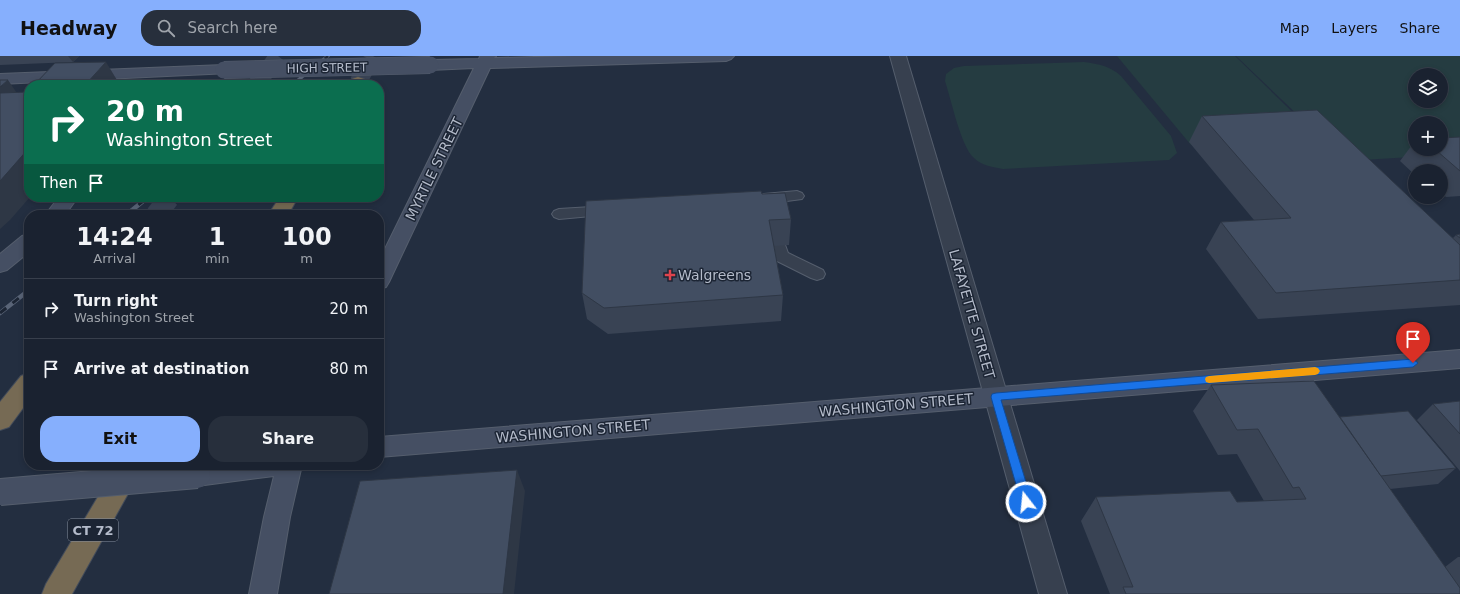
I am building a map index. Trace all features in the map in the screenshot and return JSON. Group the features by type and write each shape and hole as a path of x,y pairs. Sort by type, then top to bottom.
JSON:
{"highway":[{"path":"0,420 24,389"},
{"name":"CT 72","path":"56,594 128,470"}],"street":[{"name":"HIGH STREET","path":"0,79 160,79 224,70 430,65 486,60 726,56"},
{"name":"LAFAYETTE STREET","path":"898,56 1053,594"},
{"path":"160,79 176,58"},
{"name":"MYRTLE STREET","path":"384,272 486,60"},
{"path":"59,210 65,202"},
{"path":"0,265 24,245"},
{"name":"WASHINGTON STREET","path":"384,447 1460,359"},
{"path":"0,492 197,475 236,470"},
{"path":"263,594 278,510 288,470"}],"lane":[{"path":"752,200 769,206 797,196"},
{"path":"559,214 621,210"},
{"path":"779,246 781,256 817,274"}],"green space":[{"path":"1117,56 1235,56 1319,138 1191,145"},
{"path":"1236,56 1460,56 1460,154 1448,155 1448,116 1408,116 1408,156 1427,156 1346,161"},
{"path":"1084,62 1104,66 1121,76 1171,136 1177,153 1169,160 1003,169 992,167 977,161 969,152 957,122 945,81 946,74 954,68 964,66"}],"building":[{"path":"106,62 90,80 39,80 55,63"},
{"path":"0,80 8,80 0,87"},
{"path":"24,92 24,154 0,181 0,93"},
{"path":"1317,110 1408,196 1408,204 1417,204 1460,245 1460,280 1276,293 1221,222 1291,218 1202,116"},
{"path":"1460,137 1460,171 1443,156 1448,156 1448,138"},
{"name":"Walgreens","path":"761,191 762,194 785,193 791,219 769,220 783,295 604,308 582,293 586,201"},
{"path":"1314,381 1460,588 1460,594 1126,594 1123,587 1133,587 1096,497 1230,491 1237,502 1306,499 1299,487 1293,488 1258,429 1237,430 1211,385"},
{"path":"1460,401 1460,434 1433,404"},
{"path":"1408,411 1456,468 1381,476 1340,417"},
{"path":"517,470 503,594 329,594 360,481"}],"tunnel":[{"path":"260,80 278,56"},
{"path":"359,80 373,56"},
{"path":"160,210 166,202"}],"railway":[{"path":"298,80 328,56"},
{"path":"132,210 142,202"},
{"path":"0,313 24,294"}],"slow traffic":[{"path":"1209,379 1315,371"}],"place":[{"name":"Walgreens","path":"670,275"}],"route":[{"path":"1026,502 996,397 1413,363"}]}
